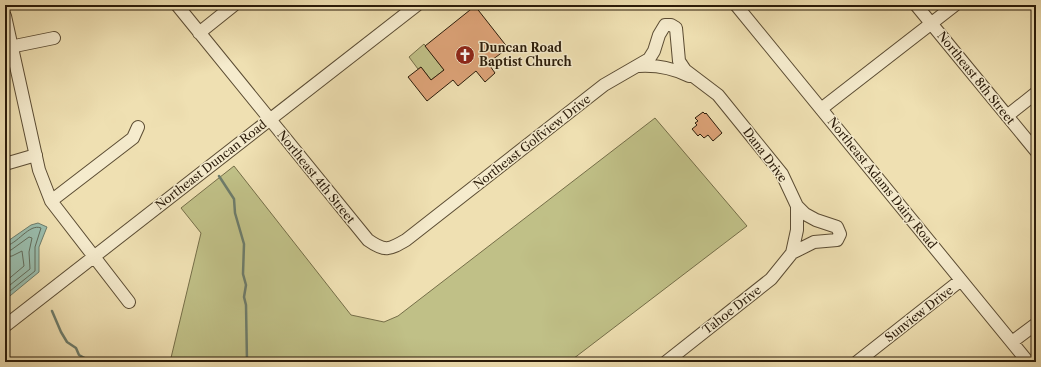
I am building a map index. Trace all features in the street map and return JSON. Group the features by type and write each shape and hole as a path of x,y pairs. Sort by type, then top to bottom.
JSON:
{"street":[{"name":"Northeast 4th Street","path":"177,5 368,240 378,248 386,249"},
{"path":"199,33 234,5"},
{"name":"Northeast Duncan Road","path":"5,326 417,5"},
{"name":"Northeast Adams Dairy Road","path":"736,5 1028,362"},
{"name":"Northeast 8th Street","path":"916,5 1036,151"},
{"path":"822,109 955,5"},
{"path":"5,16 8,47 39,170 51,201 129,302"},
{"name":"Northeast Golfview Drive","path":"386,249 406,240 604,85 649,59 665,25"},
{"name":"Dana Drive","path":"665,25 670,25 676,28 679,62 695,79 718,95 774,164 790,189 797,206"},
{"path":"8,47 54,38"},
{"name":"Dana Drive","path":"639,66 658,66 675,70 695,79"},
{"path":"1007,116 1036,93"},
{"path":"51,201 133,138 138,127"},
{"path":"5,164 36,155"},
{"name":"Tahoe Drive","path":"666,362 771,280 792,253 814,242 837,240 840,234 837,227 804,214 797,206"},
{"name":"Tahoe Drive","path":"792,253 797,230 797,206"},
{"name":"Sunview Drive","path":"857,362 961,280"},
{"path":"1012,342 1036,324"}],"green space":[{"path":"424,44 444,70 431,80 421,67 418,69 409,57"},
{"path":"655,118 747,226 569,362 170,362 201,233 181,208 234,166 351,315 384,322 398,316"}],"water":[{"path":"38,223 47,227 39,247 39,272 5,300 5,243 31,225"}],"building":[{"name":"Duncan Road Baptist Church","path":"475,6 508,48 488,63 495,73 485,82 476,71 458,86 453,80 427,101 408,77 421,67 431,80 444,70 425,46"},
{"path":"703,112 705,114 706,113 722,133 713,141 708,135 704,138 700,134 698,136 692,129 697,125 695,123 698,121 695,118"}],"waterway":[{"path":"219,176 234,199 235,213 244,244 243,274 246,285 244,297 246,305 247,362"},
{"path":"52,311 67,342 76,348 79,355 92,362"}],"place":[{"name":"Duncan Road Baptist Church","path":"465,55"}]}
